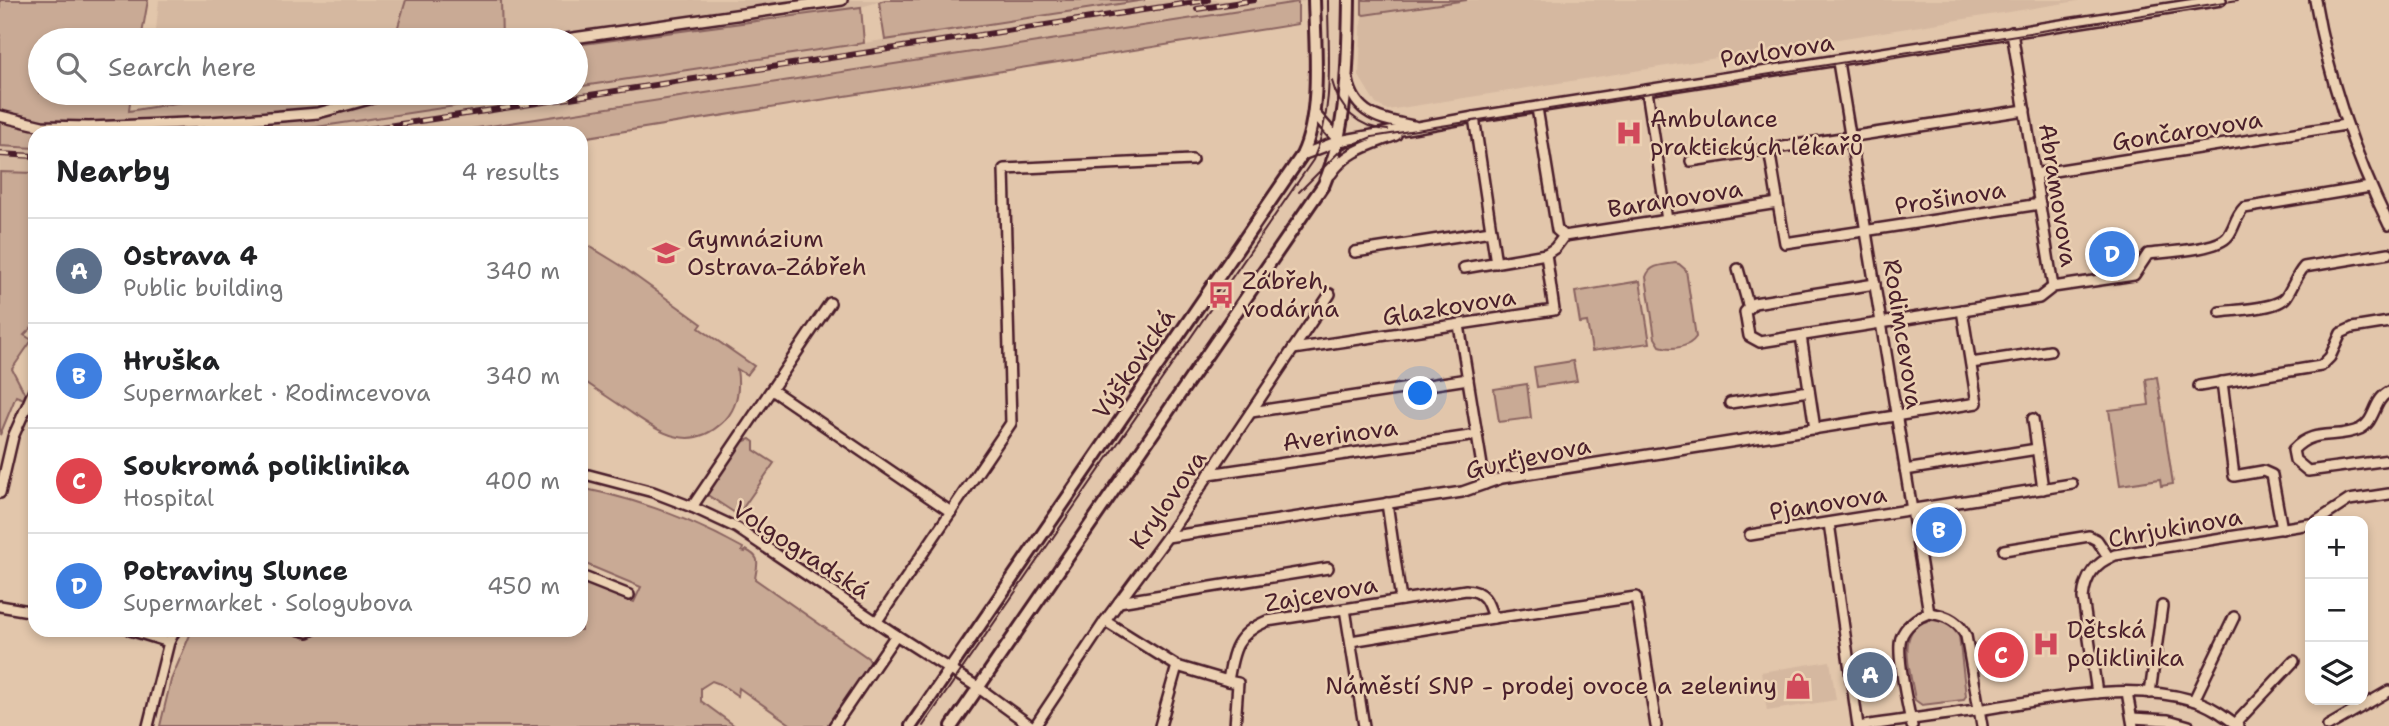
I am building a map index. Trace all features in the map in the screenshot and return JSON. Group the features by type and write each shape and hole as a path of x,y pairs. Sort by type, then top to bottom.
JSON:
{"street":[{"path":"588,36 842,0"},
{"name":"Výškovická","path":"911,726 1302,155 1310,136 1314,113 1314,0"},
{"path":"1324,184 1339,141 1346,72 1349,0"},
{"name":"Pavlovova","path":"1302,155 1339,141 1474,117 1838,62 2176,3 2221,0"},
{"path":"2315,0 2345,125 2389,225"},
{"name":"Abramovova","path":"2012,33 2053,287"},
{"name":"Rodimcevova","path":"1838,62 1929,613"},
{"path":"1346,72 1350,89 1359,105 1370,115 1419,127"},
{"path":"1647,91 1667,220"},
{"path":"113,126 211,122 318,113 347,105"},
{"path":"1464,268 1546,254 1555,248 1564,236 1557,230 1537,108"},
{"name":"Abramovova","path":"1851,136 2025,110"},
{"path":"1314,113 1339,141"},
{"path":"0,116 42,126"},
{"path":"1474,117 1496,263"},
{"name":"Gončarovova","path":"2035,174 2345,125"},
{"path":"952,726 1336,166 1350,154 1419,127"},
{"name":"Baranovova","path":"1691,161 1851,136"},
{"path":"1769,149 1777,203"},
{"path":"877,621 1011,423 1004,169 1192,160"},
{"path":"1875,284 1754,303 1745,312 1749,336 1760,342 2039,298 2053,287 2134,275 2148,254 2218,244 2228,236 2235,216 2244,208 2370,187"},
{"name":"Baranovova","path":"1564,236 1777,203 1786,243 1867,230"},
{"name":"Prošinova","path":"1867,230 2040,204"},
{"path":"1355,252 1491,231"},
{"path":"2220,312 2275,304 2285,298 2295,277 2304,267 2389,253"},
{"name":"Glazkovova","path":"1293,349 1554,310 1546,254"},
{"path":"1738,269 1749,308"},
{"name":"Krylovova","path":"1033,726 1167,537 1330,294"},
{"path":"692,507 830,303"},
{"path":"1962,310 1971,363 2050,351"},
{"path":"2199,386 2321,366 2330,357 2341,333 2352,328 2389,321"},
{"path":"1459,325 1485,484"},
{"path":"1801,336 1815,429"},
{"name":"Gurťjevova","path":"1167,537 1462,492 1502,478 1977,403 1971,363"},
{"path":"1251,412 1468,379"},
{"path":"2222,383 2234,476 2263,471 2272,475 2282,529"},
{"path":"772,390 951,512"},
{"path":"1730,403 1809,391"},
{"path":"2389,392 2381,396 2368,424 2357,430 2309,437 2293,450 2295,460 2308,471 2389,460"},
{"path":"0,493 13,437 28,404"},
{"path":"2033,419 2043,489"},
{"name":"Averinova","path":"1209,474 1477,435"},
{"path":"1905,470 2037,449"},
{"name":"Volgogradská","path":"588,475 653,492 737,528 1033,726"},
{"name":"Pjanovova","path":"1749,535 2072,484"},
{"path":"2325,516 2349,500 2389,494"},
{"path":"1387,503 1401,600"},
{"path":"1829,523 1857,726"},
{"name":"Chrjukinova","path":"2097,694 2083,598 2084,586 2101,561 2305,525"},
{"path":"2004,550 2089,536 2097,540 2109,558"},
{"path":"1119,602 1328,568"},
{"path":"588,579 629,595"},
{"name":"Zajcevova","path":"1235,726 1233,654 1240,638 1252,627 1267,621 1466,590 1476,590 1486,598 1493,618"},
{"name":"Zajcevova","path":"1350,640 1636,597 1656,726"},
{"path":"0,606 28,611"},
{"path":"2150,693 2162,606"},
{"path":"1345,608 1364,726"},
{"path":"1911,723 1900,643 1906,629 1918,617 1929,613 1950,618 1963,630 1982,726"},
{"path":"2194,700 2234,617"},
{"path":"1105,621 1177,666 1233,682"},
{"path":"834,726 896,635"},
{"path":"153,637 169,642"},
{"path":"148,726 172,637"},
{"path":"1864,726 1911,723 1979,710 2127,692 2194,700 2237,725 2294,661"},
{"path":"1160,726 1177,666"},
{"path":"2328,726 2389,691"},
{"path":"2127,692 2132,722 2168,720 2189,726"}],"shaded area":[{"path":"0,0 148,0 143,28 28,28 28,105 130,105 129,111 164,105 462,105 323,126 28,126 28,148 0,146"},
{"path":"159,0 406,0 398,28 156,28"},
{"path":"406,0 501,0 502,28 398,28"},
{"path":"501,0 885,0 861,7 588,43 588,28 502,28"},
{"path":"1143,0 1312,0 491,126 323,126 462,105 588,105 588,85"},
{"path":"1145,0 885,40 879,2"},
{"path":"1362,0 1467,0 1364,15"},
{"path":"1467,0 2084,0 1388,110 1376,104 1359,76 1362,14"},
{"path":"1298,2 1298,24 588,137 588,126 491,126"},
{"path":"861,7 864,43 588,85 588,43"},
{"path":"0,147 28,148 28,174 0,172"},
{"path":"0,172 28,173 28,331 24,335 28,338 28,346 12,369 25,394 24,399 16,396 0,435"},
{"path":"588,245 702,324 699,328 754,366 747,375 737,369 738,391 735,405 722,423 710,432 698,437 675,436 641,419 588,384"},
{"path":"1675,263 1686,270 1696,337 1684,346 1669,348 1660,346 1655,338 1646,277 1654,267"},
{"path":"1640,281 1650,343 1592,351 1587,322 1580,323 1575,292"},
{"path":"1573,361 1577,381 1537,387 1534,367"},
{"path":"2157,377 2173,484 2161,486 2160,479 2120,485 2109,410 2149,405 2146,379"},
{"path":"1527,384 1531,418 1499,422 1494,389"},
{"path":"750,439 754,442 754,450 774,463 738,515 706,494 742,442"},
{"path":"588,490 664,512 743,548 742,551 746,550 756,558 755,579 868,658 871,663 828,726 793,726 739,688 738,696 712,681 701,688 701,701 735,726 160,726 171,680 189,637 588,637 588,583 634,602 641,587 588,565"},
{"path":"1939,620 1949,624 1959,636 1966,696 1963,700 1922,705 1915,700 1910,675 1909,637 1914,628 1924,622"},
{"name":"Náměstí SNP - prodej ovoce a zeleniny","path":"1830,661 1836,700 1767,711 1761,672"}],"tram line":[{"path":"923,726 1313,160 1325,121 1327,101 1328,0"},
{"path":"1299,192 1342,149 1372,137 2238,0"},
{"path":"1332,81 1339,100 1351,115 1368,125 1388,130"}],"railway":[{"path":"588,95 1208,0"},
{"path":"1197,9 1254,0"},
{"path":"388,126 524,105"},
{"path":"0,154 28,156"}],"place":[{"name":"Ambulance praktických lékařů","path":"1629,133"},
{"name":"Gymnázium Ostrava-Zábřeh","path":"666,253"},
{"name":"Potraviny Slunce","path":"2112,254"},
{"name":"Zábřeh, vodárna","path":"1221,295"},
{"name":"Hruška","path":"1939,530"},
{"name":"Dětská poliklinika","path":"2046,644"},
{"name":"Soukromá poliklinika","path":"2001,655"},
{"name":"Ostrava 4","path":"1870,675"},
{"name":"Náměstí SNP - prodej ovoce a zeleniny","path":"1798,686"}]}
